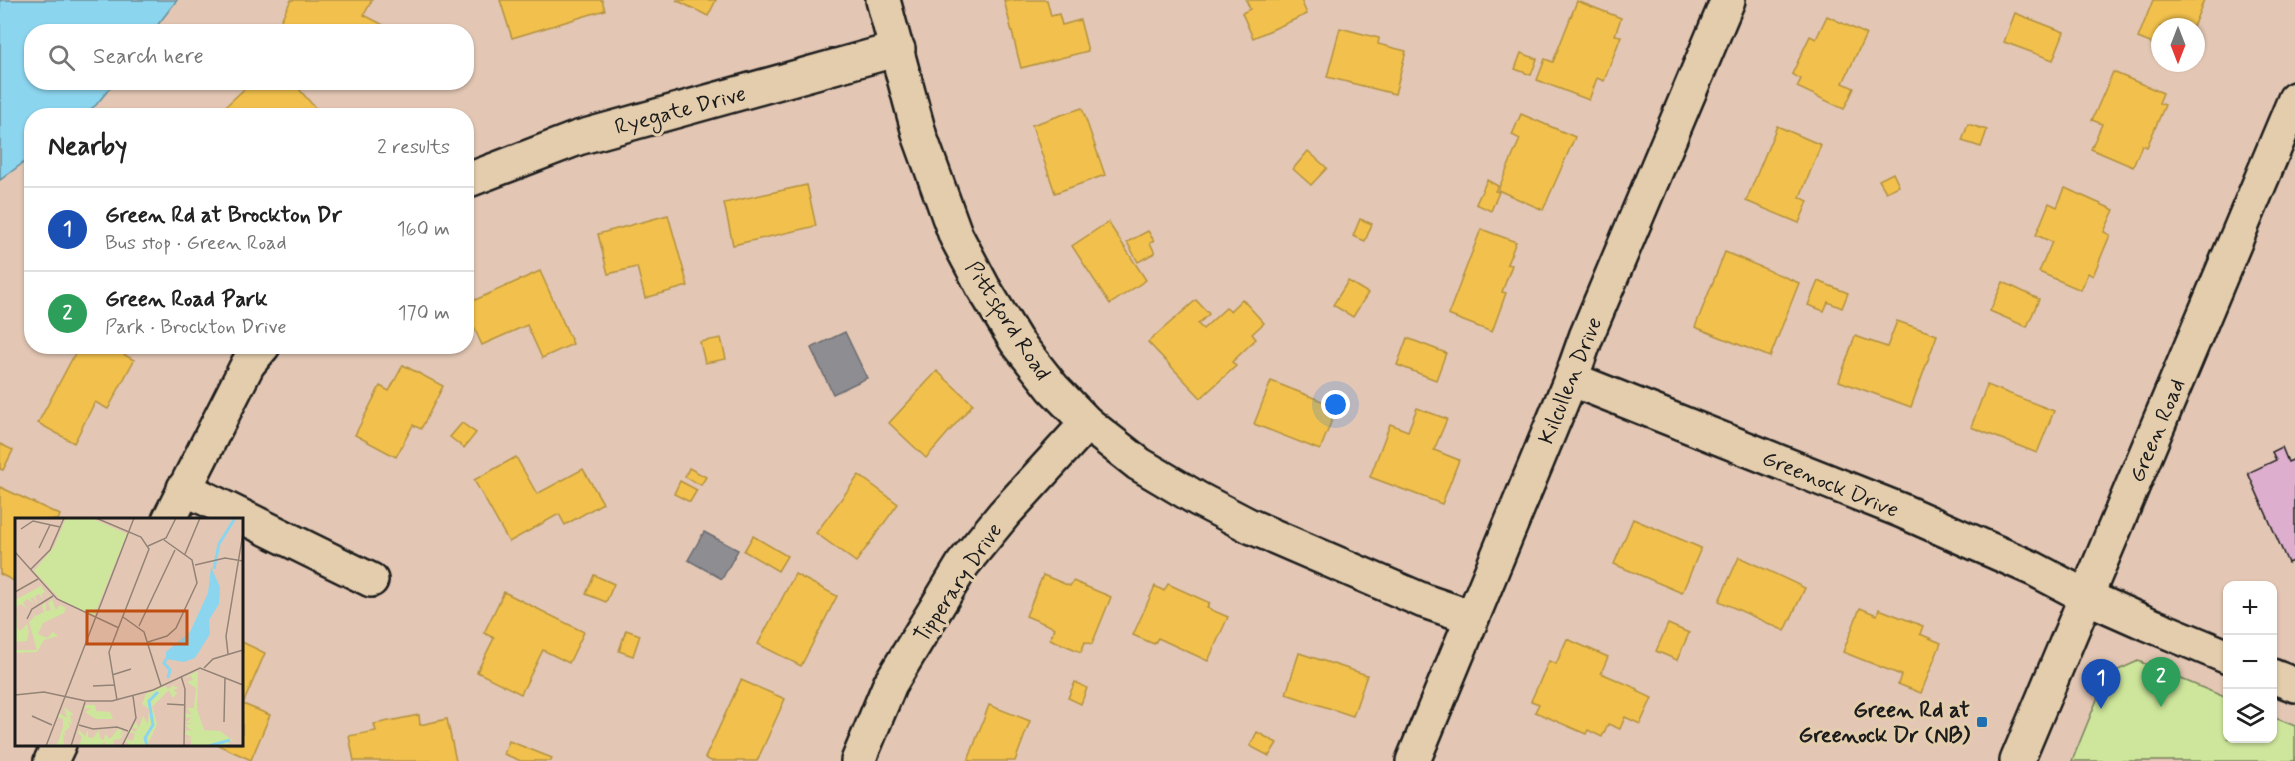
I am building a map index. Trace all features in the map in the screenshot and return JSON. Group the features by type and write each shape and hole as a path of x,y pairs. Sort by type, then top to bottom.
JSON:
{"street":[{"name":"Pittsford Road","path":"883,0 920,137 956,236 983,287 1016,341 1053,388 1087,423 1139,464 1250,526 1424,601 1471,617"},
{"name":"Kilcullen Drive","path":"1413,761 1571,379 1586,337 1728,0"},
{"name":"Ryegate Drive","path":"474,178 578,138 898,49"},
{"name":"Green Road","path":"2017,761 2295,99"},
{"path":"169,518 248,364 256,354"},
{"name":"Greenock Drive","path":"1571,379 1900,510 2034,569 2087,597 2223,655"},
{"name":"Tipperary Drive","path":"858,761 890,684 963,564 1004,513 1087,423"},
{"path":"184,488 371,580"},
{"path":"2277,678 2295,685"},
{"path":"51,761 59,746"}],"green space":[{"path":"2138,661 2223,696 2223,743 2277,743 2277,719 2295,726 2295,761 2072,761 2107,675"}],"water":[{"path":"0,0 177,0 158,24 24,24 24,90 108,90 92,108 24,108 24,162 0,180"}],"building: Homes":[{"path":"291,0 372,0 364,15 381,24 279,24"},
{"path":"500,0 602,0 605,10 512,38"},
{"path":"676,0 716,0 708,16"},
{"path":"1004,0 1047,0 1051,16 1059,14 1062,25 1080,20 1088,51 1021,68"},
{"path":"1246,0 1301,0 1307,14 1253,38 1242,13 1250,9"},
{"path":"2153,0 2204,0 2197,18 2151,18 2151,43 2138,38"},
{"path":"1577,1 1621,18 1615,35 1621,36 1604,81 1597,78 1589,100 1537,80 1545,59 1553,62"},
{"path":"2015,13 2064,32 2053,60 2004,42"},
{"path":"1827,16 1866,34 1843,83 1854,88 1844,109 1797,87 1801,79 1792,74 1810,36 1816,39"},
{"path":"1340,28 1379,38 1378,44 1406,51 1395,94 1327,77"},
{"path":"1521,53 1537,59 1531,75 1515,69"},
{"path":"2113,72 2163,93 2159,103 2165,105 2147,147 2142,145 2133,167 2091,149 2102,124 2092,120"},
{"path":"243,90 300,90 315,108 224,108"},
{"path":"1082,108 1105,175 1055,193 1032,125"},
{"path":"1521,114 1575,137 1543,210 1498,190 1520,139 1512,135"},
{"path":"1968,124 1987,130 1981,147 1962,141"},
{"path":"1777,126 1821,145 1800,197 1808,201 1799,223 1746,201"},
{"path":"1308,151 1327,168 1311,185 1293,169"},
{"path":"1893,173 1899,186 1886,192 1879,180"},
{"path":"1487,180 1498,186 1495,191 1499,192 1491,211 1476,204"},
{"path":"807,185 816,226 733,245 724,203"},
{"path":"2065,188 2114,210 2104,232 2110,235 2093,276 2088,273 2081,290 2039,272 2052,242 2036,235 2049,203 2057,207"},
{"path":"668,215 688,286 645,298 637,267 608,274 598,234"},
{"path":"1360,219 1372,224 1365,241 1353,236"},
{"path":"1108,222 1146,280 1110,304 1072,246"},
{"path":"1481,229 1516,242 1507,264 1512,265 1502,292 1506,293 1492,332 1448,315"},
{"path":"1148,231 1154,241 1150,243 1155,253 1138,262 1127,242"},
{"path":"1725,252 1799,283 1770,357 1695,327"},
{"path":"540,271 573,344 542,358 527,325 482,345 474,328 474,300"},
{"path":"1348,281 1368,293 1353,317 1333,305"},
{"path":"1818,281 1848,293 1842,308 1828,302 1824,311 1808,305"},
{"path":"2003,282 2039,299 2027,327 1990,311"},
{"path":"1242,299 1264,323 1252,334 1256,339 1232,362 1236,366 1201,398 1148,342 1196,300 1209,314 1198,324 1203,329 1226,308 1230,311"},
{"path":"1897,321 1937,335 1911,407 1839,381 1855,336 1887,347"},
{"path":"721,338 726,359 705,363 700,342"},
{"path":"1407,338 1446,353 1436,380 1397,365"},
{"path":"75,354 123,354 134,360 108,409 95,402 74,443 38,423"},
{"path":"403,365 443,386 421,429 413,425 396,457 355,435 380,386 389,391"},
{"path":"937,371 973,404 926,458 889,423"},
{"path":"1271,381 1337,407 1320,450 1254,424"},
{"path":"1987,385 2054,411 2037,453 1971,427"},
{"path":"1417,408 1447,419 1434,450 1459,460 1442,504 1370,477 1390,424 1408,431"},
{"path":"462,423 476,433 464,448 450,437"},
{"path":"0,444 13,450 3,470 0,469"},
{"path":"516,457 537,494 583,469 603,503 565,525 559,514 509,542 474,480"},
{"path":"689,468 706,477 701,485 685,477"},
{"path":"859,475 898,504 856,562 816,533"},
{"path":"680,481 697,490 690,502 674,494"},
{"path":"0,487 60,515 59,518 15,518 15,582 0,574"},
{"path":"1633,519 1701,548 1682,593 1614,564"},
{"path":"753,536 787,556 778,571 744,551"},
{"path":"1739,557 1805,588 1785,631 1719,601"},
{"path":"795,574 837,596 801,666 758,644"},
{"path":"594,575 614,584 606,602 586,594"},
{"path":"1043,575 1070,586 1073,581 1111,597 1092,644 1085,642 1081,652 1050,639 1055,628 1026,616"},
{"path":"1168,584 1210,603 1207,608 1228,617 1208,661 1158,638 1154,644 1133,635 1155,586 1164,591"},
{"path":"504,592 584,632 569,663 543,650 521,694 477,672 494,638 484,633"},
{"path":"1860,608 1877,615 1879,609 1923,626 1920,634 1941,643 1921,693 1898,684 1901,675 1843,652"},
{"path":"1668,624 1689,633 1677,660 1656,651"},
{"path":"626,630 640,635 633,656 619,651"},
{"path":"1567,639 1608,657 1601,673 1638,689 1637,691 1652,698 1640,724 1625,717 1620,729 1608,724 1602,737 1588,730 1586,734 1535,712 1539,704 1531,701 1549,661 1556,664"},
{"path":"243,642 265,653 243,704"},
{"path":"1299,653 1367,675 1353,716 1286,694"},
{"path":"741,680 785,699 757,761 711,761 705,758"},
{"path":"1075,682 1087,688 1081,704 1068,698"},
{"path":"243,704 270,715 251,760 220,746 243,746"},
{"path":"989,705 1030,721 1015,761 968,761"},
{"path":"419,715 420,725 447,719 456,761 354,761 349,736 376,731 374,724"},
{"path":"1257,732 1277,743 1269,756 1250,746"},
{"path":"509,741 552,758 551,761 521,761 504,754"}],"building: Industry":[{"path":"845,332 867,378 833,394 811,348"},
{"path":"704,532 738,550 722,579 688,560"}],"building: Other":[{"path":"2282,447 2288,462 2295,459 2295,560 2288,563 2248,473 2276,460 2272,452"}],"place":[{"name":"Green Road Park","path":"2161,707"},
{"name":"Green Rd at Brockton Dr","path":"2101,709"},
{"name":"Green Rd at Greenock Dr (NB)","path":"1982,722"}]}
